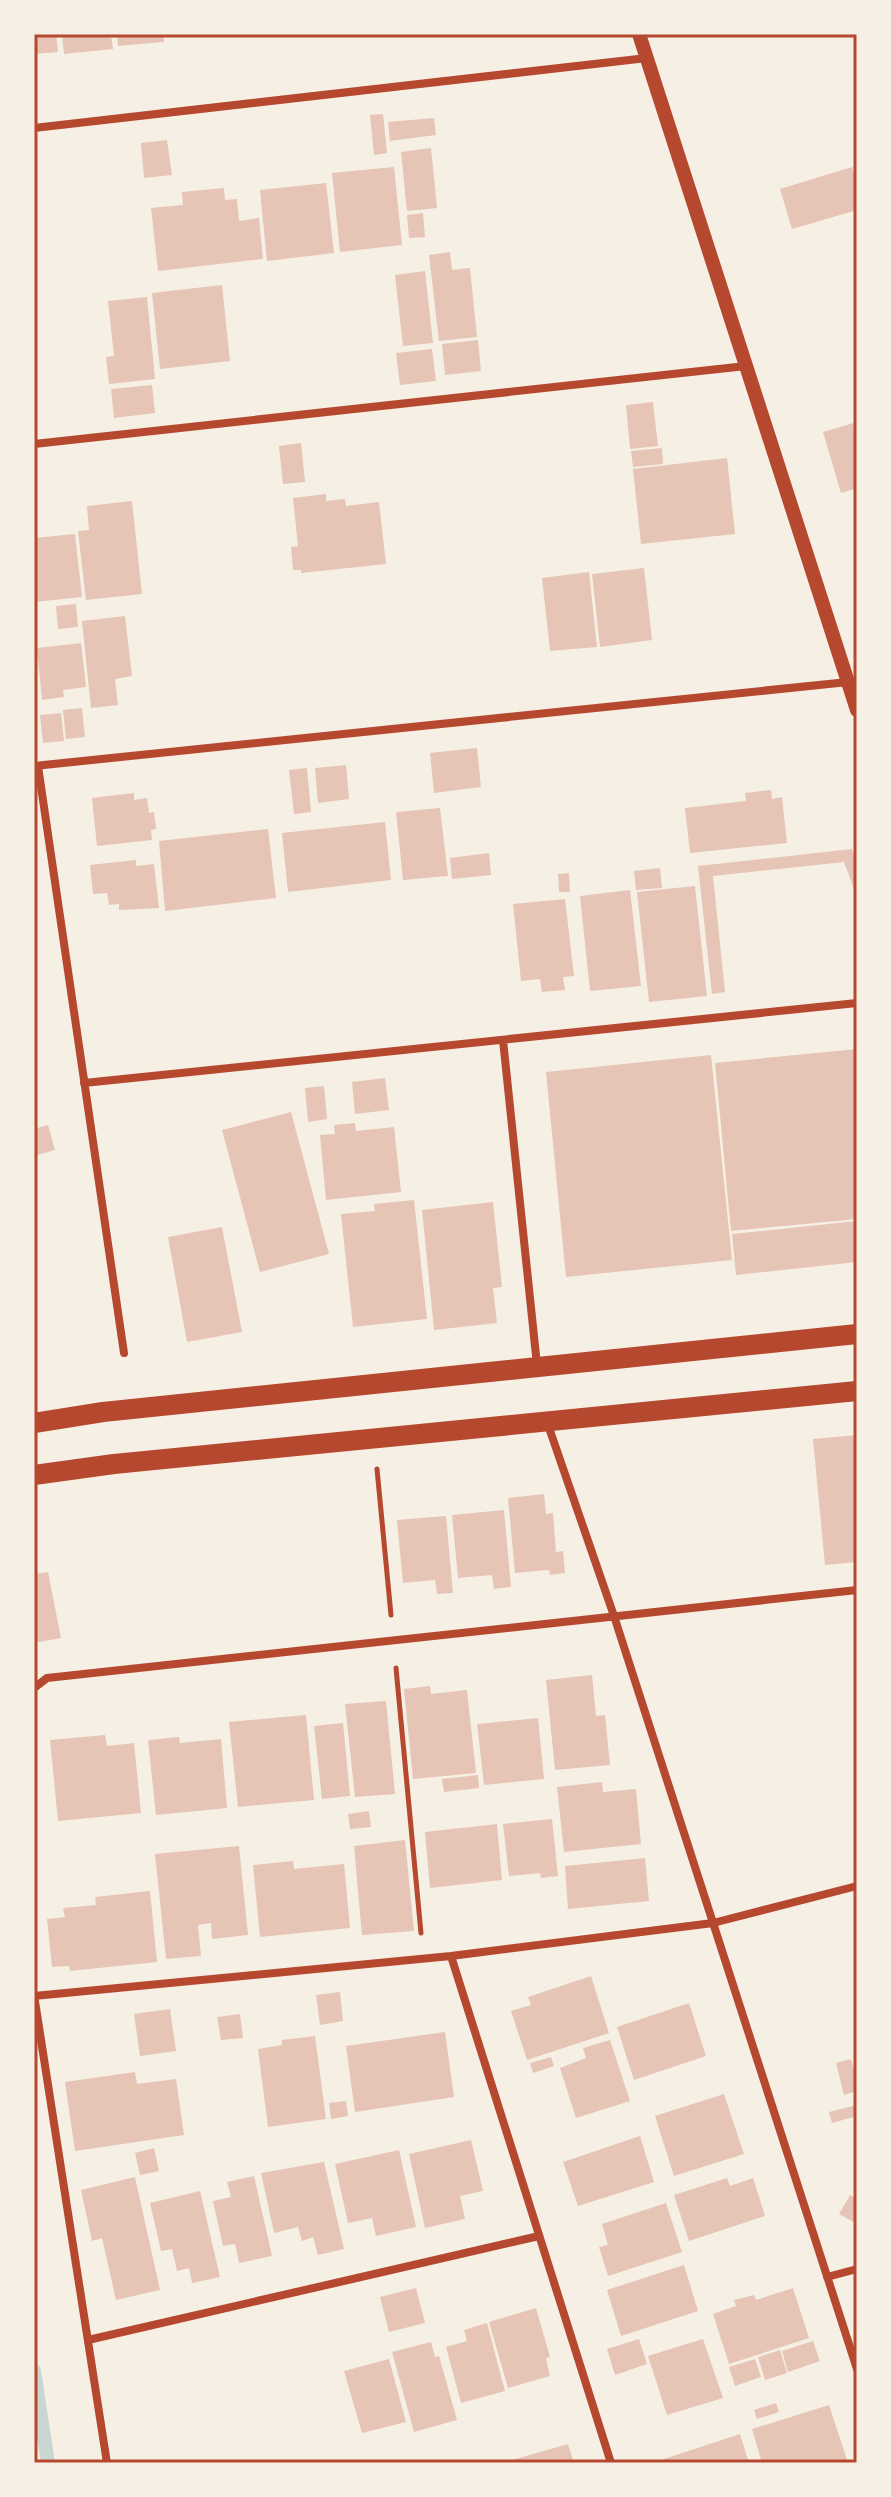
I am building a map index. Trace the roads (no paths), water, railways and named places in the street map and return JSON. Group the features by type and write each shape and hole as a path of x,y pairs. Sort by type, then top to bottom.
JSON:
{"main road":[{"path":"34,1423 103,1412 857,1334"},
{"path":"34,1475 114,1464 857,1391"}],"street":[{"path":"639,34 857,710"},
{"path":"34,128 647,58"},
{"path":"34,444 746,366"},
{"path":"124,1353 36,766 848,682"},
{"path":"84,1083 857,1003"},
{"path":"503,1040 537,1367"},
{"path":"547,1421 614,1616 857,2369"},
{"path":"34,1688 47,1678 857,1590"},
{"path":"107,2463 34,1996 451,1956 713,1923 857,1886"},
{"path":"451,1956 611,2463"},
{"path":"88,2340 539,2236"},
{"path":"827,2277 857,2269"}],"waterway":[{"path":"34,2371 48,2463"}]}
